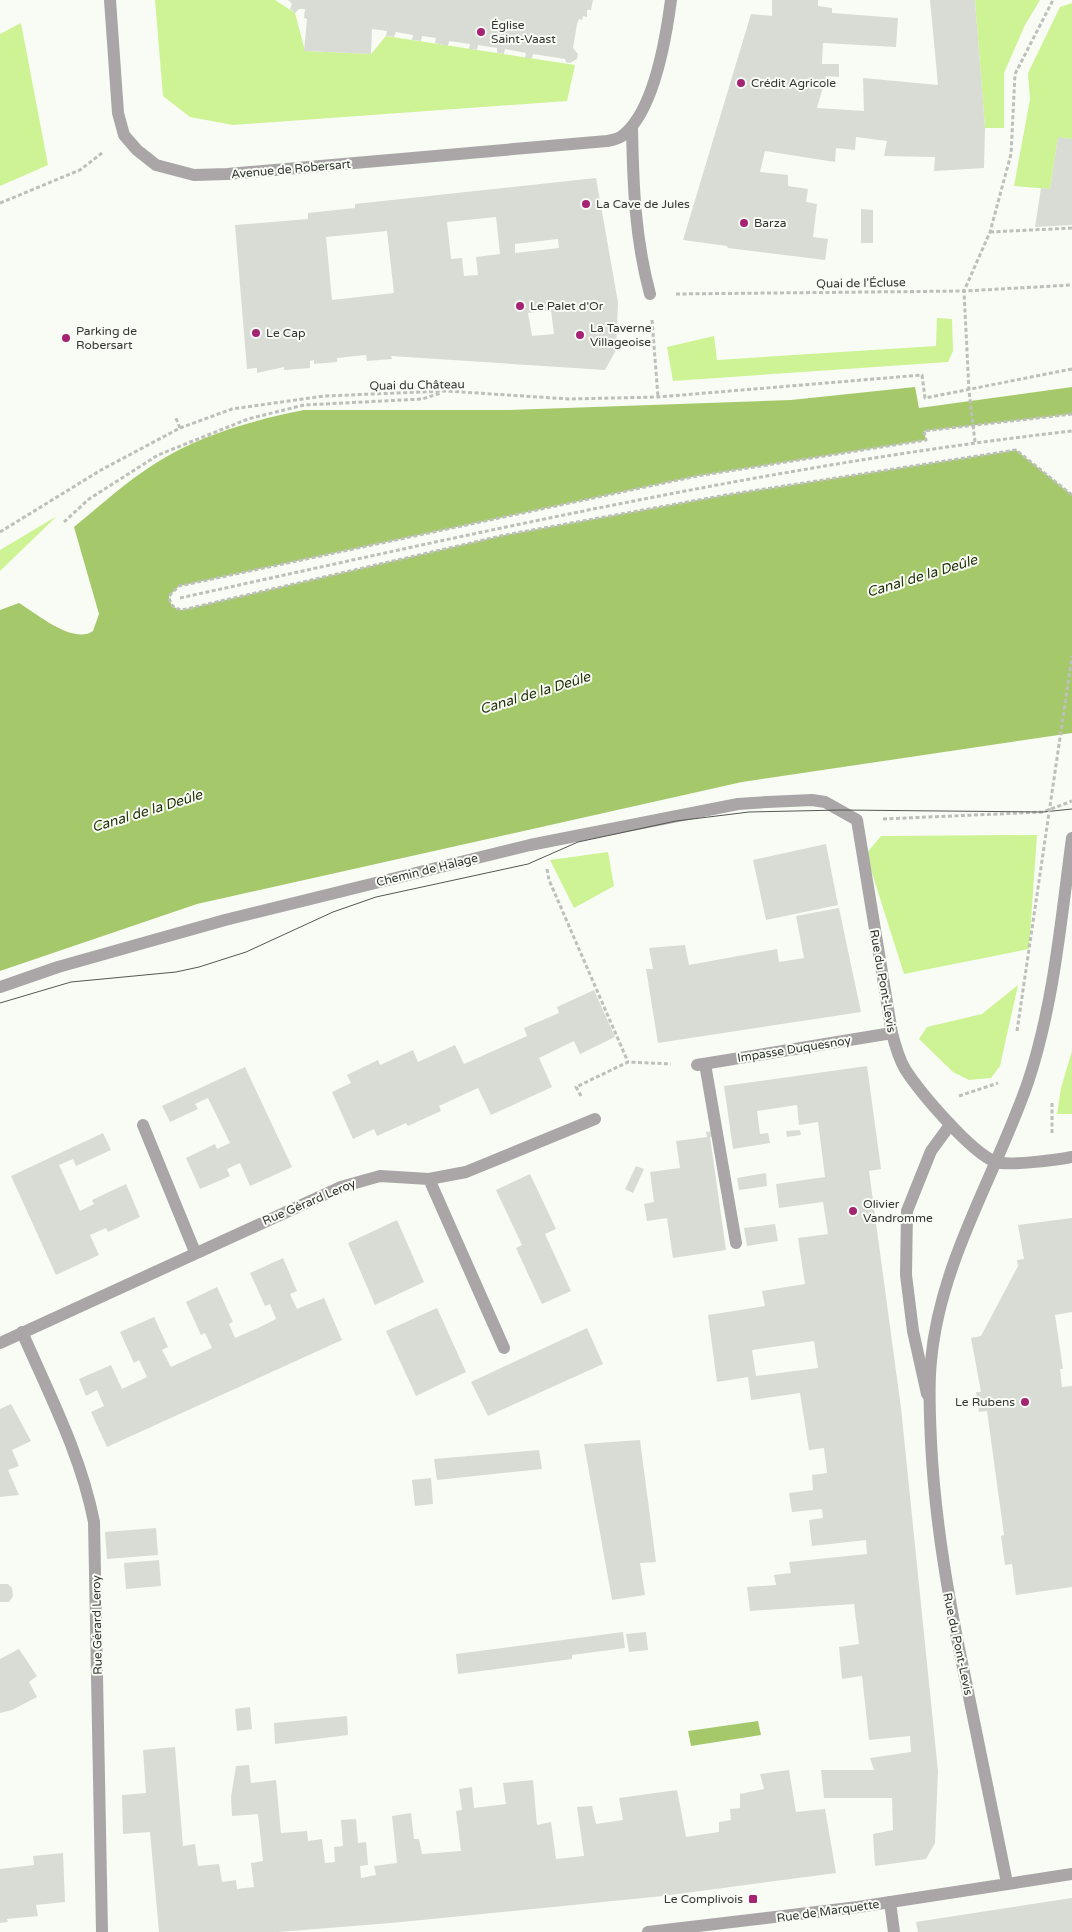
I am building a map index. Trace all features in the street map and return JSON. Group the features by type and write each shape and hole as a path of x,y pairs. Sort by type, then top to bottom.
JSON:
{"street":[{"name":"Avenue de Robersart","path":"110,0 118,113 124,135 137,150 156,164 194,175 227,174 607,141 620,137 632,127"},
{"path":"650,294 641,260 634,212 632,127 644,108 652,85 671,0"},
{"name":"Chemin de Halage","path":"0,987 58,967 225,920 530,845 738,804 812,800 826,802 857,820"},
{"name":"Rue du Pont-Levis","path":"857,820 892,1033 897,1053 906,1070 950,1125 986,1156 997,1162"},
{"name":"Rue du Pont-Levis","path":"1007,1883 944,1575 933,1472 929,1402 931,1361 937,1320 949,1274 968,1225 997,1162 1028,1080 1041,1037 1054,965 1072,838"},
{"name":"Impasse Duquesnoy","path":"701,1064 892,1033"},
{"path":"701,1064 736,1243"},
{"name":"Rue Gérard Leroy","path":"0,1343 195,1252 359,1180 399,1176 429,1179 466,1172 595,1119"},
{"path":"142,1125 195,1252"},
{"name":"Rue du Pont-Levis","path":"929,1402 913,1331 906,1275 907,1210 931,1151 950,1125"},
{"path":"997,1162 1072,1158"},
{"path":"429,1179 504,1348"},
{"name":"Rue Gérard Leroy","path":"22,1332 78,1461 86,1484 94,1522 102,1932"},
{"name":"Rue de Marquette","path":"648,1932 890,1902 1072,1874"},
{"path":"890,1902 894,1932"}],"path":[{"path":"975,442 969,391 964,291 990,232 1012,154 1015,74 1052,0"},
{"path":"0,203 80,170 124,135"},
{"path":"990,232 1072,228"},
{"name":"Quai de l'Écluse","path":"650,294 964,291 1072,285"},
{"path":"650,294 658,397"},
{"path":"969,391 1072,369"},
{"name":"Quai du Château","path":"0,532 101,470 180,428 232,410 305,399 446,391 569,399 658,397 922,375 925,398 969,391"},
{"path":"64,522 89,499 158,455 248,419 304,405 422,399 446,391"},
{"path":"1072,414 924,431 926,440 697,476 179,586 169,596 173,607 182,610 505,535 726,495 1016,450 1072,495"},
{"path":"175,416 180,428"},
{"path":"180,598 486,530 687,490 975,442 1072,431"},
{"path":"1015,1040 1018,1031 1072,656"},
{"path":"857,820 1043,812 1072,801"},
{"path":"530,845 547,868 549,880 628,1062"},
{"path":"595,1119 576,1087 628,1062 701,1064"},
{"path":"933,1104 1000,1082 1003,1077"},
{"path":"1053,1096 1051,1110 1053,1160"}],"shaded area":[{"path":"155,0 275,0 295,13 305,51 371,54 386,36 575,65 567,101 233,125 190,117 163,96"},
{"path":"975,0 1040,0 1025,25 1004,73 1004,128 985,128"},
{"path":"1072,3 1072,139 1058,138 1050,189 1014,186 1030,99 1028,73 1060,7"},
{"path":"21,23 48,165 0,186 0,34"},
{"path":"937,318 952,319 953,351 948,362 673,381 667,347 714,336 717,360 936,346"},
{"path":"57,516 0,571 0,550"},
{"path":"1037,835 1029,949 904,974 866,854 881,836"},
{"path":"608,852 614,886 574,908 550,860"},
{"path":"1018,985 1000,1066 991,1078 969,1080 953,1072 919,1039 927,1027 982,1014"},
{"path":"1072,1051 1072,1114 1057,1114 1061,1088"}],"water":[{"name":"Canal de la Deûle","path":"915,387 919,408 1072,387 1072,414 924,431 926,440 697,476 179,586 169,596 170,602 172,606 182,610 505,535 726,495 1016,450 1072,495 1072,733 742,782 197,904 0,971 0,610 19,603 66,631 85,634 93,631 99,614 74,527 145,470 190,444 227,430 304,410 509,410 791,400"},
{"path":"758,1721 761,1735 691,1746 688,1731"}],"building":[{"name":"Église Saint-Vaast","path":"288,0 593,0 591,10 587,10 587,17 583,16 582,20 579,19 577,24 573,48 578,54 577,59 570,63 566,62 565,59 533,54 532,58 525,58 526,53 505,49 504,54 497,53 497,48 478,45 477,50 469,49 470,44 449,41 448,46 435,43 436,38 422,36 421,41 412,40 413,35 396,32 394,37 386,36 387,31 372,29 371,54 304,51 307,19 304,18 305,9 299,9 295,13 290,9 292,4"},
{"path":"772,0 818,0 818,6 832,8 832,13 898,18 896,47 823,43 822,64 839,64 839,77 826,76 817,108 864,111 863,78 938,85 930,0 975,0 985,128 984,168 934,171 935,157 884,156 887,141 856,137 855,150 836,148 835,162 765,151 760,172 788,175 788,186 808,189 806,202 817,204 813,237 828,239 825,260 728,248 727,246 683,240 751,14 772,16"},
{"path":"1058,137 1072,139 1072,225 1035,227 1041,188 1050,189"},
{"path":"596,178 618,302 616,350 605,370 391,356 392,359 367,361 366,355 337,358 337,362 314,364 314,360 310,361 310,368 284,370 284,367 257,373 257,368 247,369 235,225 308,219 308,213 355,208 355,204","holes":["496,217 500,254 476,257 478,275 464,276 462,258 451,259 447,222","387,231 394,293 332,300 326,237","558,239 559,248 515,253 515,244","551,310 554,334 532,336 528,313"]},
{"path":"861,209 873,210 873,243 861,243"},
{"path":"826,844 838,905 766,920 753,860"},
{"path":"839,908 861,1012 658,1043 646,969 653,969 649,948 685,945 689,965 777,949 779,962 804,958 796,916"},
{"path":"594,990 615,1037 580,1054 574,1041 539,1058 552,1087 491,1115 478,1088 439,1106 441,1111 408,1126 406,1123 377,1136 374,1129 353,1139 332,1092 351,1083 347,1075 378,1060 380,1065 413,1050 418,1062 455,1045 464,1064 527,1036 524,1028 559,1013 557,1007"},
{"path":"867,1066 881,1169 869,1171 901,1408 938,1771 935,1843 926,1859 875,1866 873,1834 893,1830 892,1798 824,1798 821,1770 874,1770 870,1758 911,1752 910,1736 869,1740 862,1676 842,1679 839,1647 859,1644 854,1604 750,1611 747,1587 776,1585 774,1575 791,1573 789,1562 867,1554 866,1540 812,1546 809,1520 823,1518 822,1509 792,1512 789,1493 813,1490 812,1475 827,1473 824,1448 809,1450 800,1393 751,1400 748,1377 717,1382 708,1315 765,1306 762,1291 805,1284 798,1238 828,1234 823,1202 779,1208 776,1184 825,1177 818,1122 799,1125 797,1105 757,1111 760,1134 768,1133 770,1143 733,1149 724,1086","holes":["814,1341 818,1368 756,1376 752,1350"]},
{"path":"245,1067 292,1167 250,1186 240,1163 227,1169 230,1176 200,1189 186,1158 215,1144 217,1149 230,1143 208,1098 195,1104 198,1109 170,1122 162,1106"},
{"path":"800,1130 801,1135 787,1137 786,1131"},
{"path":"714,1131 714,1137 710,1137 726,1250 673,1258 667,1218 647,1221 644,1204 654,1202 650,1172 680,1168 676,1141 707,1137 706,1132"},
{"path":"103,1133 111,1150 76,1166 73,1159 59,1165 80,1211 94,1204 92,1200 126,1184 140,1217 108,1232 106,1228 90,1235 99,1255 56,1275 11,1176"},
{"path":"636,1166 644,1169 633,1193 625,1189"},
{"path":"766,1173 767,1186 739,1190 737,1178"},
{"path":"530,1174 556,1229 545,1234 571,1291 542,1304 516,1248 522,1245 496,1190"},
{"name":"Le Rubens","path":"1072,1218 1072,1312 1055,1315 1063,1369 1060,1369 1062,1387 1072,1386 1072,1587 1016,1595 1012,1564 1005,1565 1001,1536 1004,1535 987,1411 979,1412 976,1392 981,1392 971,1338 981,1336 1018,1266 1017,1260 1024,1259 1018,1225"},
{"path":"397,1220 424,1282 375,1305 348,1243"},
{"path":"775,1224 778,1241 747,1246 744,1228"},
{"path":"283,1258 297,1291 290,1294 297,1309 324,1298 342,1340 107,1447 91,1412 104,1406 97,1390 86,1396 79,1379 111,1365 122,1389 147,1377 139,1360 134,1363 120,1332 154,1317 168,1347 162,1350 171,1367 212,1348 205,1333 201,1335 186,1302 217,1287 233,1322 229,1324 235,1338 258,1328 276,1319 270,1304 265,1306 250,1273"},
{"path":"437,1308 466,1372 416,1396 386,1331"},
{"path":"587,1328 603,1364 488,1416 471,1382"},
{"path":"11,1404 31,1441 12,1450 19,1466 8,1470 19,1495 0,1497 0,1409"},
{"path":"640,1440 656,1562 640,1563 645,1595 612,1600 584,1444"},
{"path":"539,1450 542,1469 437,1480 434,1459"},
{"path":"431,1478 433,1504 415,1506 412,1480"},
{"path":"156,1528 158,1555 107,1559 105,1532"},
{"path":"159,1560 161,1586 126,1589 124,1563"},
{"path":"0,1584 8,1584 12,1588 13,1596 9,1602 0,1602"},
{"path":"623,1632 625,1648 572,1655 572,1659 458,1674 456,1654"},
{"path":"646,1632 648,1650 629,1652 626,1634"},
{"path":"19,1649 37,1676 29,1682 37,1697 12,1710 0,1713 0,1659"},
{"path":"250,1707 252,1729 237,1731 235,1709"},
{"path":"347,1716 348,1735 275,1744 274,1723"},
{"path":"175,1747 183,1846 195,1844 198,1866 219,1864 222,1882 236,1880 237,1889 254,1887 251,1863 263,1861 258,1814 232,1816 231,1797 236,1766 249,1765 251,1783 276,1780 281,1833 307,1831 308,1841 322,1839 325,1863 335,1862 334,1847 343,1846 341,1820 356,1819 358,1843 366,1842 368,1865 360,1866 361,1878 376,1875 374,1866 397,1863 392,1816 411,1813 414,1839 419,1839 422,1854 461,1851 456,1811 462,1810 459,1789 472,1787 474,1808 506,1804 503,1783 533,1780 537,1825 551,1822 556,1859 584,1856 577,1807 592,1806 596,1824 623,1820 619,1798 677,1790 686,1837 719,1832 719,1822 731,1820 730,1809 740,1808 740,1794 764,1789 760,1774 789,1770 796,1812 825,1809 836,1873 663,1896 391,1923 278,1932 159,1932 150,1832 123,1834 122,1795 146,1793 143,1750"},
{"path":"63,1853 65,1902 36,1905 38,1916 7,1919 8,1922 0,1923 0,1869 34,1865 33,1856"},
{"path":"1072,1898 1072,1932 918,1932 916,1922"}],"tram line":[{"path":"0,1003 71,982 176,972 199,967 246,952 333,912 376,897 528,864 578,842 676,821 749,812 841,810 1043,812 1072,809"}],"place":[{"name":"Église Saint-Vaast","path":"481,32"},
{"name":"Crédit Agricole","path":"741,83"},
{"name":"La Cave de Jules","path":"586,204"},
{"name":"Barza","path":"744,223"},
{"name":"Le Palet d'Or","path":"520,306"},
{"name":"Le Cap","path":"256,333"},
{"name":"La Taverne Villageoise","path":"580,335"},
{"name":"Parking de Robersart","path":"66,338"},
{"name":"Olivier Vandromme","path":"853,1211"},
{"name":"Le Rubens","path":"1025,1402"},
{"name":"Le Complivois","path":"753,1899"}]}
